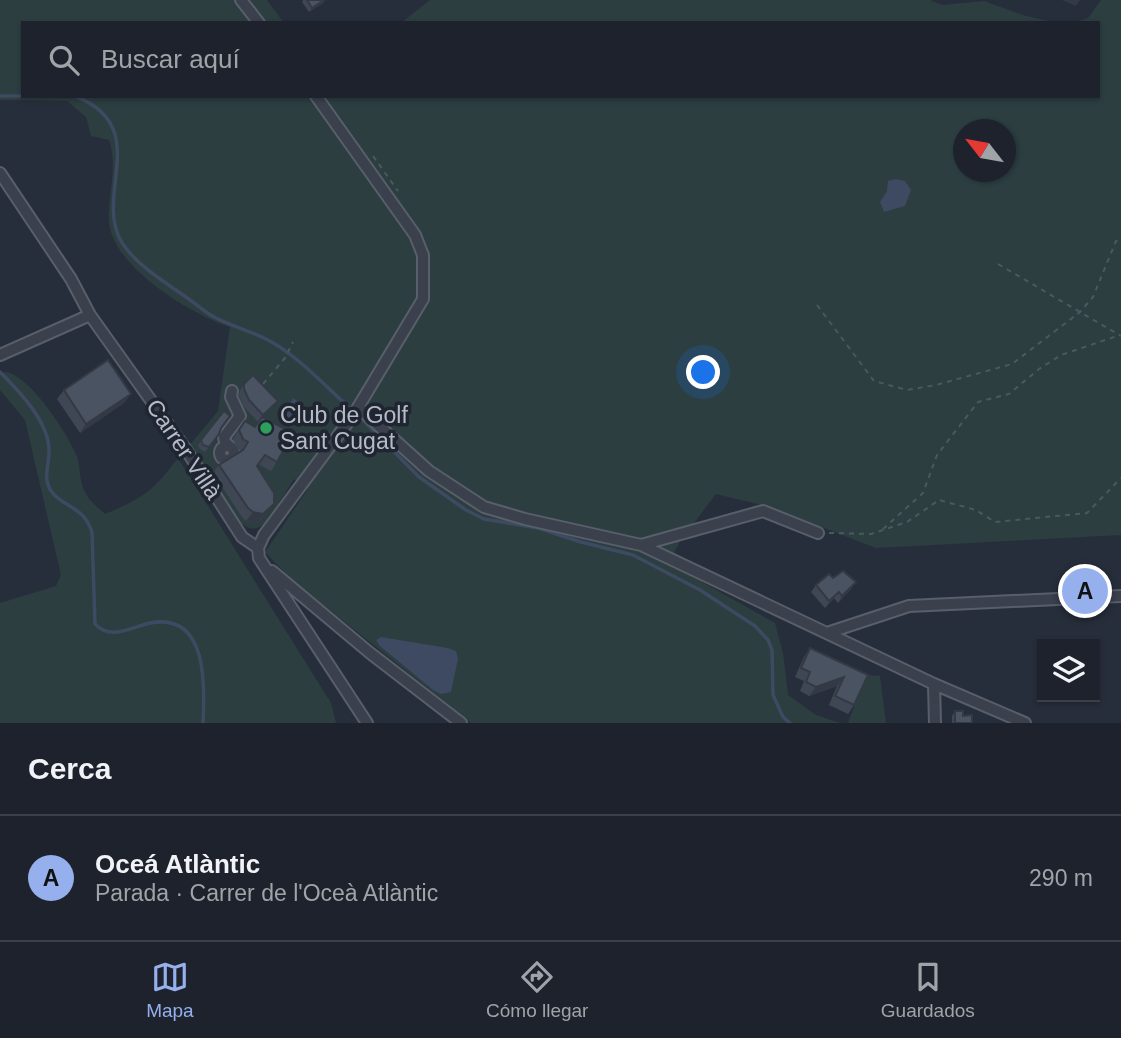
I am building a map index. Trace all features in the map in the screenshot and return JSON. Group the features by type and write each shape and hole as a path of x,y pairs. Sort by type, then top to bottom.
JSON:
{"street":[{"path":"241,0 257,21"},
{"path":"258,548 264,535 357,410 423,299 423,255 415,235 317,98"},
{"name":"Carrer Villà","path":"0,173 71,279 90,315 202,473 242,537 258,548 259,558 367,723"},
{"path":"0,355 90,315"},
{"path":"202,473 221,458 221,450 229,446 224,438 240,416 231,397 232,391"},
{"path":"357,410 429,471 484,507 641,545 934,684 1025,723"},
{"path":"641,545 763,511 818,533"},
{"path":"264,565 461,723"},
{"path":"827,633 909,606 1121,596"},
{"path":"307,632 324,614"},
{"path":"934,684 935,723"}],"path":[{"path":"817,305 874,382 906,390 1012,364 1080,312 1093,297 1116,240 1121,239"},
{"path":"998,264 1120,336"},
{"path":"883,530 923,493 937,455 978,402 1009,394 1061,355 1120,336"},
{"path":"263,384 285,358 293,342"},
{"path":"818,533 871,534 907,522 939,500 976,510 995,522 1087,513 1121,478"}],"shaded area":[{"path":"0,0 267,0 283,21 21,21 21,98 1100,98 1100,21 1078,21 1088,18 1101,0 1121,0 1121,535 876,548 770,507 716,494 681,540 668,563 775,623 783,653 788,695 816,715 840,723 471,723 290,578 265,552 308,489 294,479 272,514 257,528 248,527 241,523 189,446 218,411 230,327 195,312 176,300 138,271 123,255 113,238 109,221 112,150 109,140 91,136 86,117 67,101 0,100"},
{"path":"430,0 930,0 942,5 984,1 1050,21 404,21"},
{"path":"5,372 15,375 25,383 57,421 77,457 84,490 105,514 147,492 178,458 331,703 336,723 0,723 0,603 56,586 61,575 25,420 0,390 0,374"},
{"path":"866,675 880,676 886,723 848,723"}],"water":[{"path":"888,181 905,181 911,190 905,206 884,212 880,202 887,191"},
{"path":"293,398 303,405 291,427 280,420"},
{"path":"381,637 456,651 458,659 451,692 441,694 433,690 380,646 376,640"}],"building":[{"path":"307,0 324,0 312,8"},
{"path":"108,360 131,394 86,424 64,390"},
{"path":"253,375 278,401 263,415 249,400 244,389 244,384"},
{"path":"224,411 230,416 219,434 209,447 203,445 201,440"},
{"path":"262,417 293,433 277,462 265,455 257,466 274,493 274,504 263,514 248,508 219,465 243,450 248,442 243,439 239,430 245,421 255,427"},
{"path":"843,571 856,582 842,596 839,592 829,601 816,585 829,574 833,578"},
{"path":"810,648 868,675 854,705 835,696 844,677 816,687 806,682 810,672 801,668"},
{"path":"955,711 963,711 963,716 972,715 972,723 955,723"}],"waterway":[{"path":"0,96 21,96"},
{"path":"79,98 98,109 111,125 117,143 114,223 127,250 152,274 209,314 260,336 286,351 352,410"},
{"path":"0,372 31,407 44,428 49,449 48,486 56,497 83,517 92,532 95,624 108,632 129,630 150,623 169,623 183,629 193,640 199,655 204,690 203,723"},
{"path":"358,415 419,477 466,510 484,519 538,528 633,555 700,590 755,626 768,640 772,650 773,695 783,717 790,723"}],"place":[{"name":"Club de Golf Sant Cugat","path":"266,428"},
{"name":"Oceá Atlàntic","path":"1085,591"}]}
